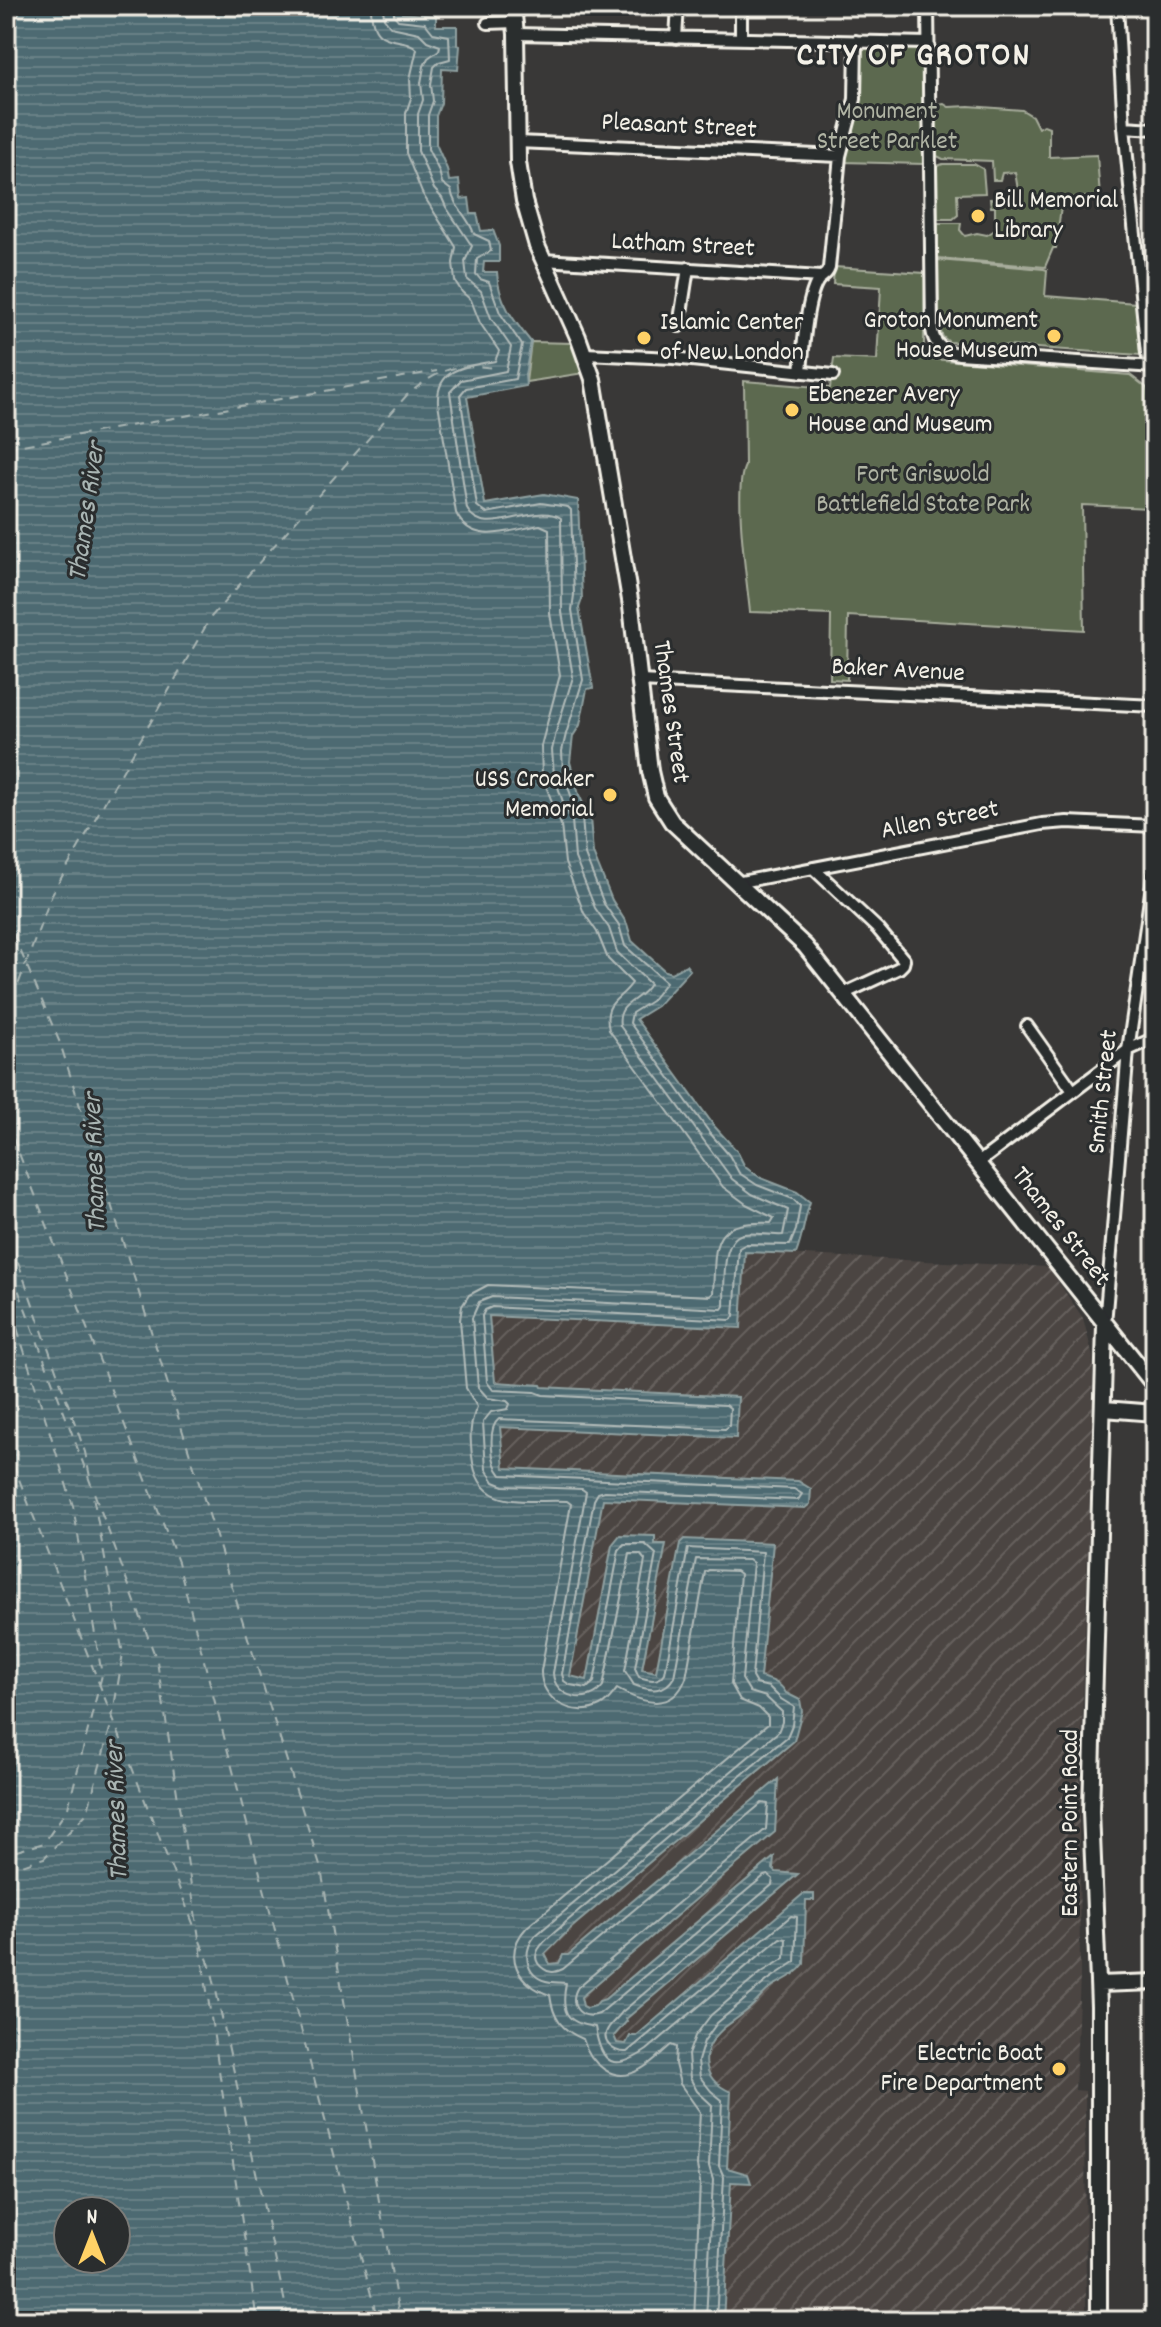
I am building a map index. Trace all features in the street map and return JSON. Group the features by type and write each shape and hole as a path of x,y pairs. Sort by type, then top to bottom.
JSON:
{"street":[{"name":"Thames Street","path":"513,6 517,142 524,201 529,224 593,379 631,606 650,771 656,797 672,822 805,946 1155,1386"},
{"path":"676,38 678,6"},
{"path":"741,6 741,39"},
{"path":"928,6 933,338 941,348 959,354 1154,370 1147,353 1124,127 1117,6"},
{"path":"488,23 515,28 676,38 928,43"},
{"path":"801,372 814,291 829,268 840,156 855,99 856,41"},
{"path":"1124,127 1155,129"},
{"name":"Pleasant Street","path":"517,142 840,156"},
{"name":"Latham Street","path":"543,260 821,277"},
{"path":"679,326 688,268"},
{"path":"585,354 673,358 833,375"},
{"name":"Baker Avenue","path":"640,681 1155,706"},
{"name":"Allen Street","path":"736,883 1042,824 1067,822 1155,826"},
{"name":"Smith Street","path":"1105,1324 1128,1050 1155,865"},
{"path":"813,868 878,929 904,960 899,968 843,994"},
{"path":"1027,1026 1073,1091"},
{"path":"978,1163 1128,1050 1155,1038"},
{"name":"Eastern Point Road","path":"1099,2321 1099,1984 1091,1811 1105,1324"},
{"path":"1104,1409 1155,1413"},
{"path":"1099,1984 1155,1982"}],"shaded area":[{"path":"745,1252 1048,1267 1083,1318 1093,1357 1079,1816 1080,1976 1075,2090 1085,2091 1086,2321 723,2321 731,2182 751,2182 748,2174 727,2168 731,2092 711,2080 706,2057 713,2040 723,2029 804,1964 806,1900 814,1894 803,1894 624,2044 617,2043 614,2036 626,2019 797,1875 773,1870 774,1859 605,1999 587,2008 583,2006 581,1997 596,1985 778,1780 559,1963 550,1964 545,1960 547,1950 794,1741 802,1711 784,1691 760,1678 773,1543 680,1543 656,1673 642,1670 666,1545 655,1544 655,1537 620,1535 612,1545 587,1680 570,1677 603,1499 805,1508 811,1489 798,1481 504,1468 499,1427 736,1438 738,1398 495,1382 489,1315 741,1328"}],"green space":[{"name":"Monument Street Parklet","path":"860,49 922,50 924,164 842,162"},
{"path":"937,105 949,107 1022,110 1032,116 1038,128 1044,125 1049,127 1049,157 1097,155 1100,197 1062,198 1056,248 1053,248 1045,267 938,258 938,223 961,223 960,230 965,236 977,233 987,235 995,230 995,207 991,207 990,199 1015,198 1018,190 1015,172 1002,173 1000,180 993,180 992,161 943,159 937,156"},
{"path":"974,164 983,169 985,193 957,194 958,215 953,219 938,219 937,166"},
{"path":"938,260 1044,269 1047,270 1045,296 1136,303 1140,355 949,342 939,327"},
{"name":"Fort Griswold Battlefield State Park","path":"834,267 925,273 924,345 932,359 1130,375 1147,388 1150,400 1150,508 1082,505 1084,630 848,616 847,680 830,679 831,615 750,612 740,494 745,466 744,381 830,388 834,358 877,360 881,287 833,284"},
{"path":"531,342 574,343 584,373 526,382"}],"water":[{"name":"Thames River","path":"6,6 401,6 402,13 436,16 436,26 457,26 457,45 460,46 458,70 442,69 436,144 449,181 459,180 461,199 469,198 471,214 477,214 481,231 493,230 499,246 499,262 484,262 483,272 497,272 504,301 531,342 526,386 467,397 485,504 544,494 578,500 582,599 579,608 593,688 587,689 580,725 573,736 570,762 579,795 590,818 593,853 632,941 665,971 671,973 686,965 690,970 657,1006 636,1019 715,1127 737,1151 745,1167 761,1178 797,1192 810,1202 796,1254 745,1252 741,1328 489,1316 495,1382 738,1397 736,1438 500,1427 504,1468 798,1481 811,1489 810,1504 805,1508 603,1499 570,1676 587,1680 612,1545 620,1535 655,1536 655,1544 666,1544 642,1669 656,1672 680,1543 684,1539 773,1543 760,1677 775,1682 786,1693 800,1700 802,1711 794,1741 570,1929 545,1954 550,1964 559,1963 563,1955 568,1955 778,1779 775,1832 581,1997 583,2006 587,2008 605,1999 774,1857 773,1869 776,1872 798,1874 626,2019 614,2036 617,2043 626,2044 630,2036 636,2036 803,1894 814,1894 814,1900 806,1900 804,1964 794,1974 770,1988 725,2027 710,2044 707,2054 708,2071 713,2079 731,2092 727,2168 748,2174 751,2183 731,2182 723,2321 6,2321"}],"ferry route":[{"path":"6,1017 52,894 211,617 407,395 447,370 468,366 494,368"},
{"path":"6,448 437,371"},
{"path":"6,917 60,1043 321,1869 400,2321"},
{"path":"6,1120 178,1562 378,2321"},
{"path":"6,1228 85,1452 90,1477"},
{"path":"6,1257 157,1661 257,2321"},
{"path":"6,1293 73,1506 102,1675 68,1808 44,1843 6,1854"},
{"path":"6,1446 196,1931"},
{"path":"6,1870 44,1858 87,1813 111,1725 123,1654 93,1496"},
{"path":"200,1941 211,1968 289,2321"}],"place":[{"name":"Bill Memorial Library","path":"978,216"},
{"name":"Groton Monument House Museum","path":"1054,336"},
{"name":"Islamic Center of New London","path":"644,338"},
{"name":"Ebenezer Avery House and Museum","path":"792,410"},
{"name":"USS Croaker Memorial","path":"610,795"},
{"name":"Electric Boat Fire Department","path":"1059,2069"}],"district":[{"name":"CITY OF GROTON","path":"914,57"}]}
